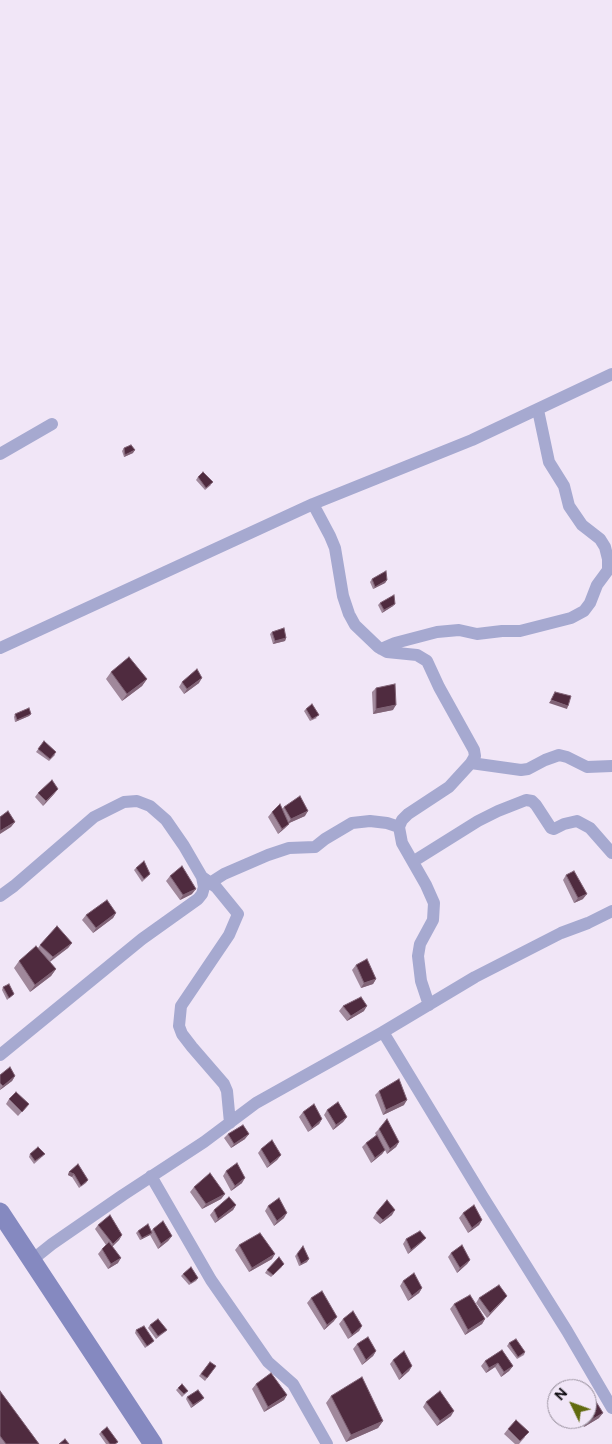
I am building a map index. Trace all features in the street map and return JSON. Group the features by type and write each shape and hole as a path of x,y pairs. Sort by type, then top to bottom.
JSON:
{"main road":[{"path":"1,1216 32,1260 152,1444"}],"street":[{"path":"0,648 313,504 472,440 612,374"},
{"path":"381,648 437,632 459,630 477,634 502,630 520,630 571,618 584,611 590,603 597,585 608,570 607,553 600,539 582,525 569,506 564,486 549,462 538,410"},
{"path":"0,454 52,424"},
{"path":"313,504 330,536 349,614 355,625 387,652 417,655 427,661 474,750 475,756 471,763 449,787 408,814 402,820 399,827 402,843 414,862 434,903 434,920 420,944 418,956 421,981 429,1005"},
{"path":"471,763 521,770 528,769 559,755 587,767 612,766"},
{"path":"414,862 478,821 526,800 536,806 551,828 554,829 564,824 578,821 590,828 612,853"},
{"path":"0,896 94,817 124,802 143,803 156,810 166,820 206,880 216,888 238,914 238,919 213,962 182,1006 179,1026 182,1034 224,1084 227,1091 230,1123"},
{"path":"206,880 289,848 315,847 324,839 352,824 370,821 399,827"},
{"path":"0,1055 142,939 198,899 202,894 206,880"},
{"path":"32,1260 52,1244 151,1176 176,1162 256,1103 383,1032 474,978 561,933 588,923 612,911"},
{"path":"383,1032 567,1331 612,1408"},
{"path":"151,1176 211,1280 268,1362 293,1384 327,1444"}],"building":[{"path":"131,445 135,450 125,455 124,448"},
{"path":"203,472 213,482 206,488 198,477"},
{"path":"386,571 387,580 375,587 372,579"},
{"path":"394,595 395,604 384,610 380,603"},
{"path":"284,628 286,638 275,641 272,632"},
{"path":"129,657 147,679 127,694 111,672"},
{"path":"197,669 202,678 187,689 182,682"},
{"path":"395,684 396,705 376,709 376,688"},
{"path":"555,692 571,696 568,706 551,700"},
{"path":"312,704 319,715 312,719 306,709"},
{"path":"29,708 31,714 17,720 15,714"},
{"path":"44,741 56,752 50,759 38,749"},
{"path":"52,780 58,789 46,801 38,793"},
{"path":"300,796 308,811 291,819 284,807"},
{"path":"280,804 289,824 282,829 272,812"},
{"path":"8,811 15,822 0,831 0,817"},
{"path":"144,861 150,874 144,879 136,868"},
{"path":"182,866 196,889 183,895 170,876"},
{"path":"574,871 587,894 578,898 566,875"},
{"path":"107,900 116,913 96,928 86,915"},
{"path":"57,926 72,943 53,957 40,945"},
{"path":"36,946 56,969 35,985 19,961"},
{"path":"367,959 376,979 364,983 356,965"},
{"path":"9,984 14,994 9,998 3,987"},
{"path":"361,997 367,1006 351,1016 343,1006"},
{"path":"10,1067 15,1076 3,1086 0,1083 0,1075"},
{"path":"399,1079 407,1100 386,1110 379,1091"},
{"path":"16,1092 29,1104 22,1112 9,1099"},
{"path":"338,1102 347,1117 336,1125 327,1110"},
{"path":"314,1104 322,1119 312,1128 303,1112"},
{"path":"387,1119 399,1142 390,1149 379,1129"},
{"path":"243,1125 249,1134 234,1144 228,1134"},
{"path":"377,1135 385,1150 375,1158 366,1143"},
{"path":"272,1140 281,1155 270,1164 261,1149"},
{"path":"38,1147 45,1154 35,1161 30,1154"},
{"path":"237,1163 245,1178 235,1186 226,1171"},
{"path":"78,1164 88,1180 81,1186 74,1174 69,1172"},
{"path":"210,1173 225,1194 206,1204 194,1187"},
{"path":"229,1197 236,1205 218,1219 214,1210"},
{"path":"279,1198 287,1213 277,1221 268,1206"},
{"path":"387,1200 395,1210 383,1220 376,1213"},
{"path":"474,1205 482,1220 472,1228 463,1213"},
{"path":"110,1215 122,1235 113,1244 98,1225"},
{"path":"163,1221 172,1236 161,1244 153,1229"},
{"path":"148,1224 152,1233 142,1238 138,1231"},
{"path":"420,1231 426,1238 411,1250 406,1239"},
{"path":"260,1233 275,1254 252,1268 239,1245"},
{"path":"109,1242 121,1258 111,1264 102,1249"},
{"path":"462,1245 470,1260 460,1268 451,1253"},
{"path":"303,1246 309,1259 301,1264 297,1254"},
{"path":"279,1257 284,1264 273,1275 267,1270"},
{"path":"191,1267 198,1278 191,1283 183,1274"},
{"path":"414,1273 422,1288 412,1296 403,1281"},
{"path":"499,1285 507,1296 490,1313 479,1298"},
{"path":"322,1291 337,1317 327,1325 311,1298"},
{"path":"470,1295 485,1319 468,1330 454,1304"},
{"path":"353,1311 362,1326 352,1335 343,1319"},
{"path":"158,1319 167,1330 158,1336 150,1325"},
{"path":"144,1326 154,1341 147,1346 136,1330"},
{"path":"368,1337 376,1351 366,1360 357,1344"},
{"path":"516,1339 525,1352 518,1357 509,1343"},
{"path":"502,1350 513,1366 504,1372 498,1363 489,1368 485,1361"},
{"path":"404,1351 412,1366 402,1375 393,1360"},
{"path":"210,1362 216,1366 207,1378 201,1374"},
{"path":"271,1373 287,1395 268,1407 256,1384"},
{"path":"362,1377 383,1421 351,1435 331,1396"},
{"path":"182,1384 188,1391 184,1394 178,1388"},
{"path":"198,1390 204,1398 193,1405 187,1397"},
{"path":"0,1391 39,1444 6,1444 0,1436"},
{"path":"440,1391 454,1411 440,1421 426,1402"},
{"path":"597,1403 603,1413 597,1417"},
{"path":"516,1420 529,1432 520,1441 508,1429"},
{"path":"107,1427 118,1442 115,1444 110,1444 101,1432"},
{"path":"65,1439 69,1444 59,1444"}]}
